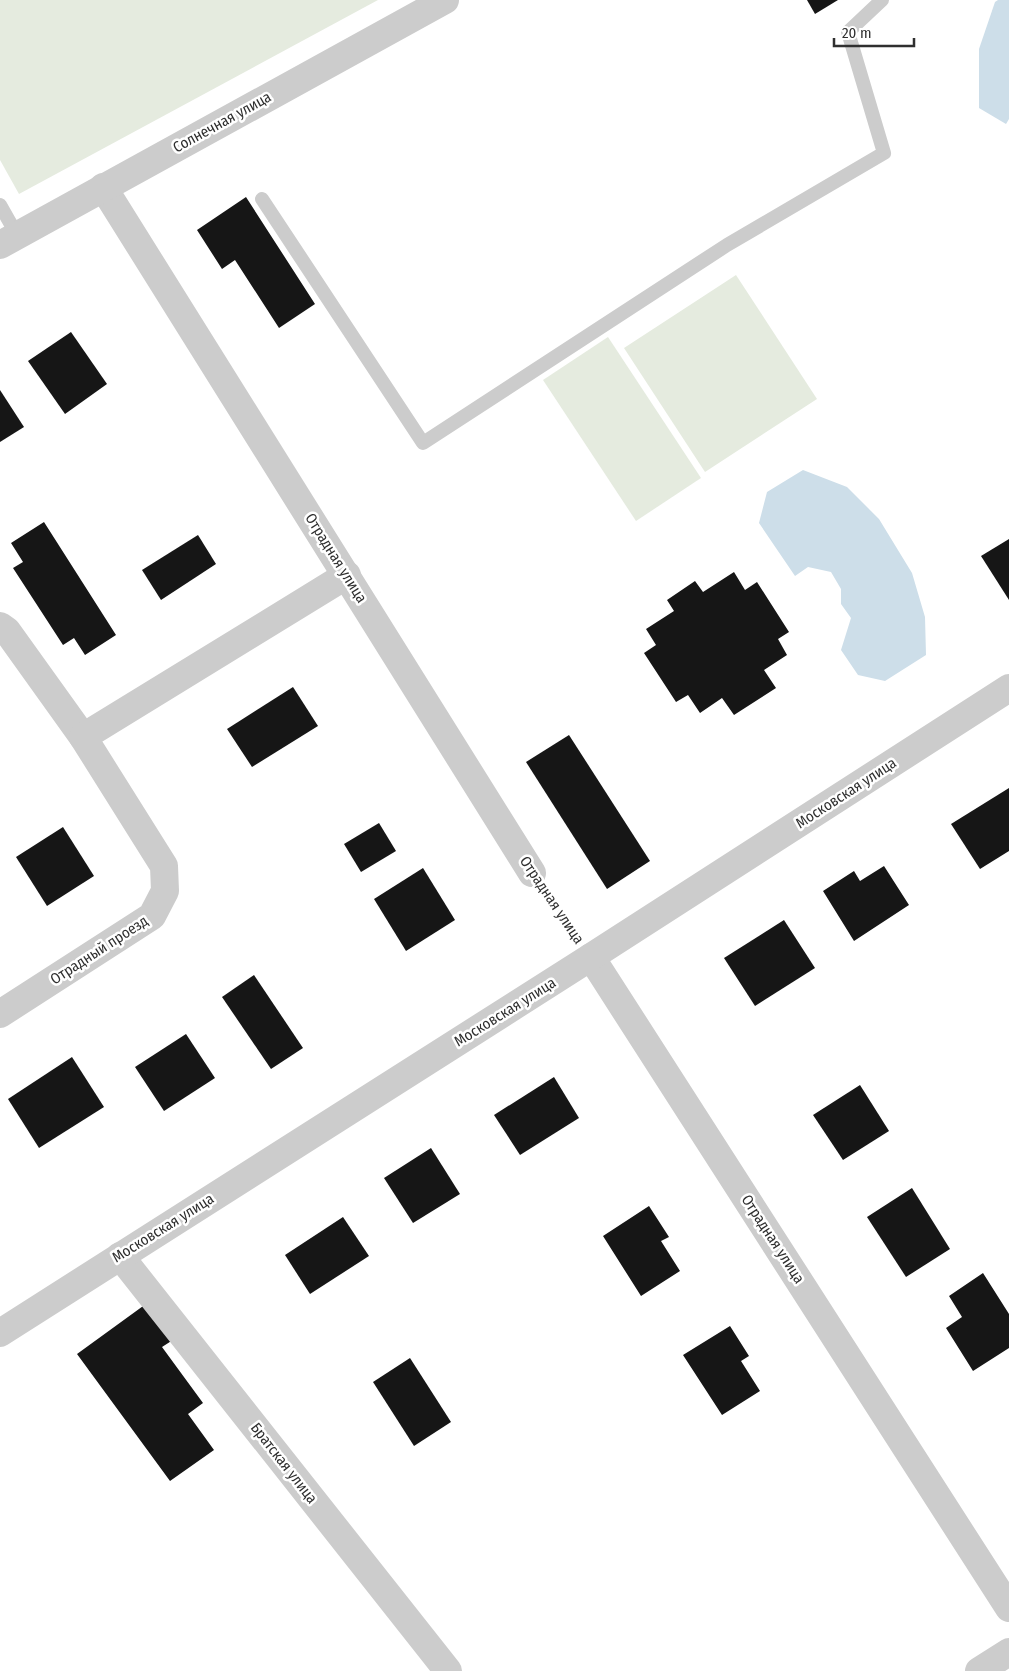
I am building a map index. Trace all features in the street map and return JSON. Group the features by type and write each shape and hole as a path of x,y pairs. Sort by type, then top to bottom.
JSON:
{"street":[{"name":"Солнечная улица","path":"9,240 431,4"},
{"name":"Отрадная улица","path":"103,187 532,873"},
{"path":"83,737 347,575"},
{"name":"Отрадный проезд","path":"0,626 7,632 83,737 164,866 165,891 152,916 0,1014"},
{"name":"Московская улица","path":"0,1333 591,957 1009,688"},
{"name":"Отрадная улица","path":"591,957 1009,1608"},
{"name":"Братская улица","path":"120,1256 448,1671"},
{"path":"979,1671 1009,1652"}],"lane":[{"path":"262,199 423,443 727,245 884,153 848,32 882,0"},
{"path":"0,205 9,240"}],"path":[{"name":"Отрадная улица","path":"532,873 591,957"}],"shaded area":[{"path":"0,0 378,0 19,194 0,160"},
{"path":"736,275 817,399 705,472 624,348"},
{"path":"608,337 701,478 636,521 543,380"}],"water":[{"path":"998,0 1009,0 1009,119 1006,124 979,108 979,49 995,2"},
{"path":"803,470 847,487 879,519 912,573 925,617 926,655 885,681 858,675 841,650 851,618 841,604 841,589 831,572 808,567 795,576 759,523 767,492"}],"building":[{"path":"807,0 838,0 815,14"},
{"path":"246,197 315,304 279,328 235,260 222,269 197,230"},
{"path":"71,332 107,384 65,414 28,361"},
{"path":"0,390 24,427 0,442"},
{"path":"44,522 116,635 85,655 74,638 63,645 13,568 23,562 11,543"},
{"path":"198,535 216,564 161,600 142,570"},
{"path":"1009,539 1009,600 981,556"},
{"path":"734,572 745,590 757,582 789,632 778,639 787,655 764,670 776,688 734,715 722,698 700,713 688,695 676,702 644,653 656,645 646,629 674,611 667,600 695,581 703,592"},
{"path":"293,687 318,726 252,767 227,729"},
{"path":"569,735 650,861 607,889 526,762"},
{"path":"1009,788 1009,851 980,869 951,824"},
{"path":"379,823 396,851 361,872 344,844"},
{"path":"63,827 94,876 47,906 16,857"},
{"path":"884,866 909,905 854,941 823,891 854,871 860,881"},
{"path":"423,868 455,920 406,951 374,899"},
{"path":"784,920 815,968 755,1006 724,958"},
{"path":"254,975 303,1048 271,1069 222,997"},
{"path":"186,1034 215,1078 164,1111 135,1067"},
{"path":"72,1057 104,1107 39,1148 8,1099"},
{"path":"554,1077 579,1118 520,1155 494,1115"},
{"path":"860,1085 889,1131 843,1160 813,1115"},
{"path":"431,1148 460,1194 413,1223 384,1178"},
{"path":"912,1188 950,1249 906,1277 867,1217"},
{"path":"649,1206 669,1237 661,1241 680,1271 641,1296 603,1236"},
{"path":"343,1217 369,1256 310,1294 285,1255"},
{"path":"983,1273 1009,1314 1009,1348 973,1371 946,1328 962,1317 949,1296"},
{"path":"150,1301 176,1338 162,1347 203,1403 188,1414 214,1450 170,1481 77,1354"},
{"path":"730,1326 749,1356 741,1361 760,1391 722,1415 683,1355"},
{"path":"410,1358 451,1422 414,1446 373,1382"}]}
